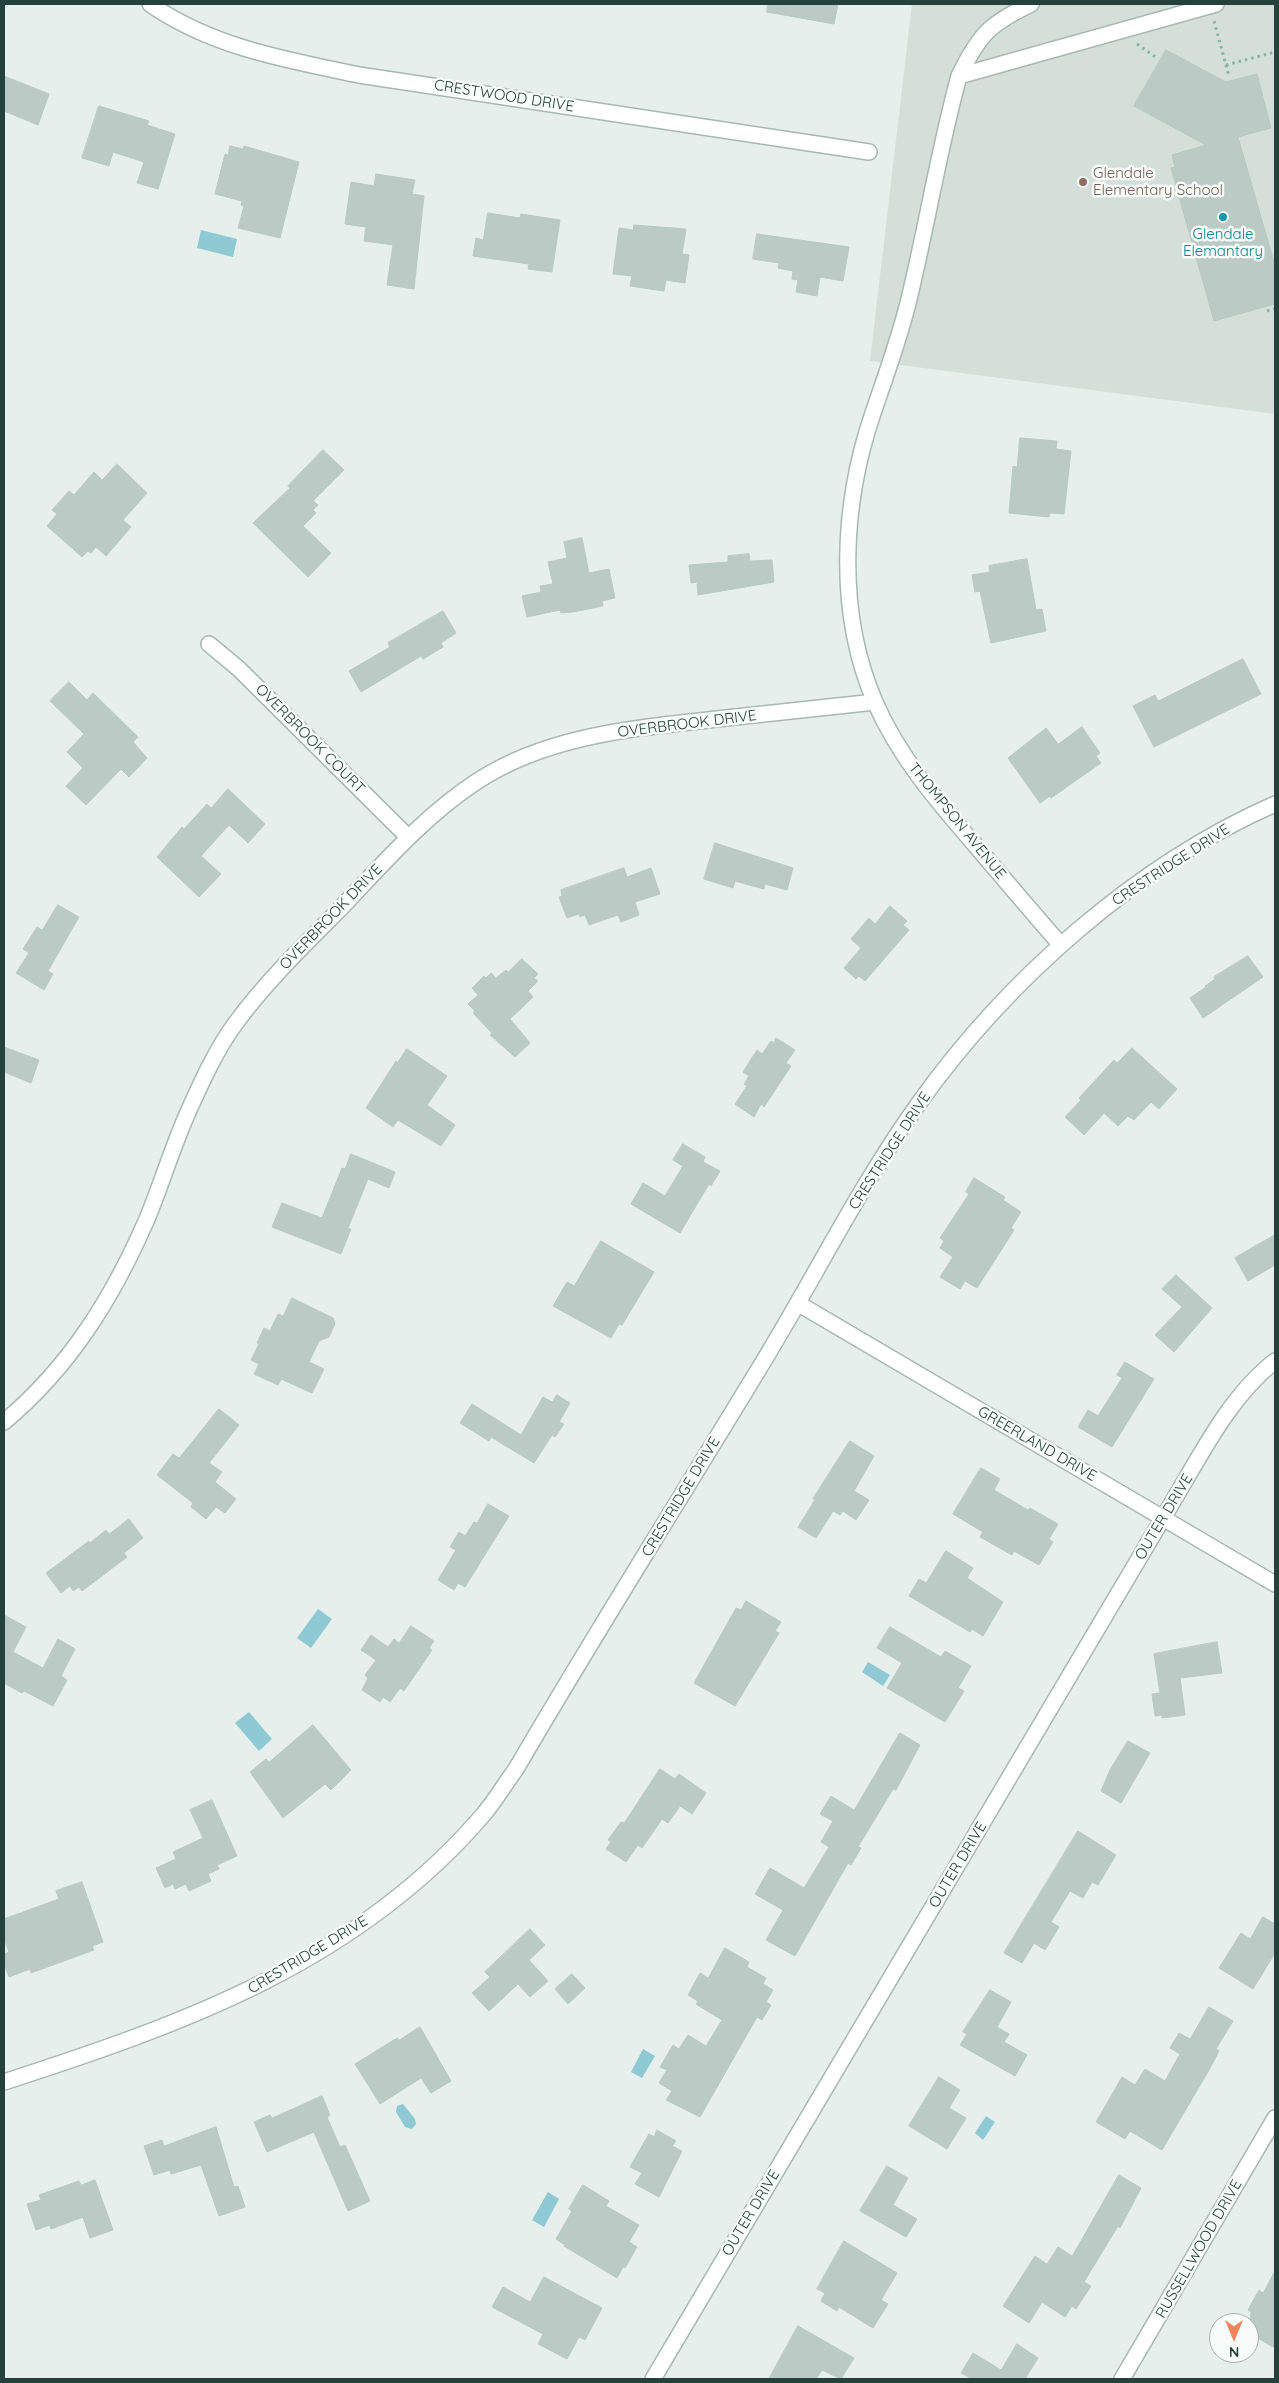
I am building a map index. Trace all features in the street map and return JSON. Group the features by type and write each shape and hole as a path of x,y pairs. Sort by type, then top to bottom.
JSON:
{"street":[{"name":"CRESTWOOD DRIVE","path":"150,4 194,29 231,44 306,64 358,74 869,152"},
{"name":"THOMPSON AVENUE","path":"1031,4 990,27 972,49 959,76 909,301 873,414 853,488 848,544 852,614 864,669 875,702 895,741 920,779 1060,944"},
{"path":"959,76 1213,5"},
{"name":"OVERBROOK COURT","path":"209,644 240,669 408,837"},
{"name":"OVERBROOK DRIVE","path":"4,1422 34,1395 56,1371 104,1306 147,1218 198,1088 233,1027 282,969 408,837 456,796 479,780 508,765 555,746 586,737 648,727 875,702"},
{"name":"CRESTRIDGE DRIVE","path":"4,2082 215,2007 268,1982 341,1939 376,1915 440,1861 485,1813 516,1769 799,1304 876,1168 920,1102 990,1017 1060,944 1163,867 1230,825 1275,804"},
{"name":"GREERLAND DRIVE","path":"799,1304 1275,1584"},
{"name":"OUTER DRIVE","path":"653,2379 1163,1518 1230,1410 1250,1382 1275,1361"},
{"name":"RUSSELLWOOD DRIVE","path":"1122,2379 1275,2118"}],"path":[{"path":"1213,5 1229,76"},
{"path":"1226,65 1275,52"},
{"path":"1267,311 1275,309"}],"shaded area":[{"name":"Glendale Elementary School","path":"912,4 1275,4 1275,414 870,361"}],"water":[{"path":"201,230 237,239 233,257 197,248"},
{"path":"318,1609 332,1619 311,1648 297,1638"},
{"path":"868,1662 890,1675 883,1686 862,1672"},
{"path":"249,1712 272,1739 259,1751 235,1723"},
{"path":"643,2049 655,2056 642,2078 631,2072"},
{"path":"403,2104 415,2119 416,2124 412,2129 405,2127 396,2112 397,2106"},
{"path":"986,2116 995,2122 983,2140 975,2133"},
{"path":"548,2192 559,2199 544,2227 532,2220"}],"building":[{"path":"768,4 838,4 834,24 767,12"},
{"name":"Glendale Elemantary","path":"1166,50 1226,82 1257,74 1271,128 1238,137 1275,266 1275,304 1214,321 1171,168 1175,167 1172,155 1206,145 1134,106"},
{"path":"4,76 49,94 38,125 4,111"},
{"path":"99,106 149,121 147,125 175,134 158,189 137,183 144,162 113,152 109,166 82,158"},
{"path":"230,146 243,149 244,146 299,162 280,238 238,228 244,206 241,205 242,201 215,194 225,154 228,155"},
{"path":"376,174 415,180 412,194 424,196 414,289 387,285 393,245 364,241 366,227 345,224 351,182 374,186"},
{"path":"488,213 520,218 521,214 560,220 552,272 528,269 529,264 473,256 476,238 483,240"},
{"path":"634,225 686,229 682,254 689,255 685,283 666,280 664,291 630,286 632,276 613,274 619,228 633,230"},
{"path":"757,234 849,247 843,281 820,277 817,296 796,292 798,280 792,279 793,271 778,268 779,263 753,259"},
{"path":"1020,438 1057,441 1056,449 1071,451 1064,514 1050,513 1049,517 1009,513 1013,466 1017,467"},
{"path":"323,450 344,470 313,501 318,505 313,510 316,513 303,526 331,553 308,577 253,523 290,488 288,486"},
{"path":"117,464 147,493 123,520 131,527 106,556 96,547 91,553 88,551 82,557 47,526 57,514 52,510 69,491 74,495 94,472 102,480"},
{"path":"582,538 589,573 609,569 615,598 602,601 603,606 573,612 561,613 560,610 527,617 522,596 541,592 540,586 553,584 548,562 567,558 564,542"},
{"path":"749,554 750,561 772,560 774,582 698,595 697,582 691,583 689,565 728,562 728,556"},
{"path":"1027,559 1036,610 1042,609 1046,631 991,643 980,591 975,592 972,575 990,572 989,566"},
{"path":"443,611 456,633 441,643 443,647 423,659 421,656 361,692 349,671 390,647 388,643"},
{"path":"1243,659 1261,694 1154,747 1133,706 1155,695 1158,701"},
{"path":"69,682 87,700 93,693 138,737 133,742 147,758 129,777 121,769 86,805 66,786 83,768 67,752 84,734 50,701"},
{"path":"1082,727 1100,753 1096,756 1101,763 1051,798 1050,796 1040,803 1008,758 1046,728 1058,744"},
{"path":"228,789 265,824 248,843 229,825 201,856 221,874 199,897 157,857 182,827 184,829 207,804 211,808"},
{"path":"715,843 793,868 787,890 765,884 764,889 735,881 733,888 704,879"},
{"path":"624,868 627,877 651,868 660,894 635,902 639,915 621,922 618,915 589,925 585,915 580,917 579,914 567,918 559,897 562,896 561,890"},
{"path":"58,905 79,917 48,971 53,974 44,990 16,973 29,953 23,949 37,927 42,930"},
{"path":"890,906 907,921 903,925 909,930 865,981 859,976 856,979 844,968 861,948 851,939 869,918 875,924"},
{"path":"1248,956 1263,977 1203,1018 1190,998 1206,987 1215,979 1214,977"},
{"path":"522,959 538,974 534,978 538,981 528,991 533,997 510,1019 530,1043 515,1057 490,1035 492,1033 473,1013 475,1011 468,1004 478,995 472,988 484,976 486,978 491,973 496,978 506,970 508,972"},
{"path":"776,1038 795,1050 786,1063 791,1066 764,1107 761,1104 754,1117 735,1104 747,1086 744,1084 749,1076 743,1072 757,1050 762,1054 771,1041 774,1043"},
{"path":"4,1047 39,1060 31,1083 4,1072"},
{"path":"1132,1048 1177,1089 1159,1109 1151,1102 1134,1120 1128,1116 1118,1126 1104,1113 1084,1135 1065,1117 1081,1100 1079,1098 1114,1060 1117,1063"},
{"path":"407,1049 447,1076 427,1105 455,1125 441,1146 398,1120 393,1127 366,1108 396,1061 397,1063"},
{"path":"683,1144 705,1157 703,1162 720,1171 711,1186 709,1184 680,1233 631,1204 643,1183 665,1196 683,1166 673,1160"},
{"path":"351,1154 395,1172 389,1188 368,1179 348,1228 351,1229 341,1254 272,1227 282,1203 322,1218 342,1168 345,1169"},
{"path":"974,1178 1005,1197 1003,1200 1021,1212 1011,1228 1014,1230 977,1288 965,1281 960,1289 940,1277 953,1257 940,1248 944,1241 940,1238 969,1194 966,1192"},
{"path":"1275,1235 1275,1265 1248,1281 1235,1258"},
{"path":"601,1241 654,1272 622,1325 619,1324 611,1338 553,1306 567,1282 574,1286"},
{"path":"1176,1275 1212,1308 1174,1352 1155,1335 1182,1307 1162,1289"},
{"path":"292,1298 333,1318 335,1324 329,1337 319,1341 309,1362 324,1369 312,1393 281,1379 278,1385 254,1374 259,1364 251,1360 264,1328 270,1331 278,1314 283,1316"},
{"path":"1125,1362 1154,1379 1112,1447 1078,1427 1088,1410 1098,1416 1122,1378 1117,1375"},
{"path":"557,1395 570,1403 559,1422 564,1424 555,1437 552,1435 534,1463 491,1437 489,1441 460,1423 472,1404 521,1435 543,1397 552,1402"},
{"path":"219,1409 239,1425 209,1463 222,1472 215,1482 236,1499 225,1513 216,1507 206,1519 191,1507 193,1503 157,1475 173,1454 179,1458"},
{"path":"850,1441 874,1456 854,1491 869,1500 856,1520 843,1511 840,1515 833,1511 816,1538 798,1527 815,1500 813,1499"},
{"path":"981,1468 1000,1479 994,1490 1028,1510 1030,1508 1058,1524 1049,1539 1053,1542 1039,1565 1014,1551 1012,1555 980,1537 983,1532 953,1514"},
{"path":"488,1504 509,1516 465,1587 458,1583 454,1590 438,1580 456,1550 450,1547 459,1532 465,1536 474,1522 477,1523"},
{"path":"129,1519 143,1538 124,1553 127,1557 82,1591 79,1587 73,1591 70,1586 61,1593 46,1573 89,1541 90,1543 106,1530 109,1534"},
{"path":"946,1551 973,1568 967,1578 1003,1602 983,1636 972,1629 970,1632 909,1596 919,1579 926,1583"},
{"path":"746,1601 781,1622 775,1631 779,1633 735,1706 694,1683 736,1608 741,1610"},
{"path":"4,1615 26,1627 13,1652 43,1668 58,1639 75,1649 61,1676 67,1680 53,1706 4,1683"},
{"path":"411,1626 434,1641 429,1648 432,1650 404,1691 400,1688 390,1702 383,1697 380,1702 362,1690 368,1678 365,1675 376,1660 361,1650 371,1635 388,1647 394,1639 399,1643"},
{"path":"890,1627 941,1657 945,1651 971,1666 958,1688 964,1691 945,1722 887,1688 902,1663 877,1648"},
{"path":"1217,1642 1222,1673 1180,1678 1185,1715 1162,1718 1162,1715 1155,1716 1152,1694 1160,1693 1154,1654"},
{"path":"313,1725 351,1770 331,1790 325,1784 283,1818 250,1772 266,1759 269,1762"},
{"path":"900,1733 920,1745 896,1790 893,1789 858,1847 861,1848 851,1865 848,1863 795,1956 766,1940 783,1910 755,1894 770,1868 804,1888 829,1847 821,1842 833,1821 820,1814 831,1796 854,1810"},
{"path":"1128,1741 1150,1753 1121,1803 1101,1791 1110,1770"},
{"path":"660,1769 675,1779 679,1774 706,1793 692,1814 680,1806 668,1823 662,1819 642,1848 638,1845 626,1862 606,1849 611,1842 608,1840 621,1822 624,1823"},
{"path":"212,1800 237,1856 217,1865 219,1869 208,1874 211,1881 189,1891 186,1884 175,1889 173,1884 165,1888 156,1868 176,1859 173,1852 203,1838 190,1810"},
{"path":"1078,1831 1116,1855 1098,1885 1092,1882 1083,1898 1070,1891 1051,1922 1059,1927 1045,1950 1034,1943 1022,1963 1004,1953"},
{"path":"82,1882 103,1942 92,1946 94,1950 31,1973 30,1969 9,1977 4,1963 4,1954 9,1952 4,1938 4,1919 59,1899 56,1891"},
{"path":"1263,1917 1275,1924 1275,1953 1253,1989 1219,1968 1241,1933 1250,1939"},
{"path":"530,1929 545,1945 529,1960 548,1981 530,1997 518,1984 489,2011 472,1993 490,1977 485,1972"},
{"path":"725,1948 749,1962 747,1967 766,1978 763,1984 773,1990 766,2002 771,2005 762,2020 757,2017 700,2117 666,2100 672,2091 659,2083 667,2070 660,2067 673,2045 679,2049 688,2035 706,2046 722,2020 696,2004 698,2001 688,1995 700,1973 708,1978"},
{"path":"572,1974 585,1988 568,2004 555,1989"},
{"path":"990,1990 1011,2002 997,2027 1009,2034 1004,2042 1027,2055 1015,2076 960,2045 967,2034 963,2032"},
{"path":"1209,2007 1233,2021 1216,2049 1219,2051 1209,2070 1162,2150 1130,2131 1125,2139 1096,2122 1122,2077 1135,2085 1145,2069 1165,2081 1180,2054 1170,2048 1179,2033 1190,2039"},
{"path":"420,2027 451,2081 431,2093 421,2078 380,2104 355,2064 397,2038 399,2040"},
{"path":"939,2077 960,2090 949,2108 966,2118 947,2149 909,2126"},
{"path":"322,2096 330,2115 327,2117 340,2147 345,2145 370,2201 348,2211 314,2132 267,2152 254,2122 270,2115 272,2118"},
{"path":"216,2127 234,2187 238,2186 245,2207 219,2216 201,2165 171,2174 170,2170 154,2175 144,2146 162,2140 164,2146"},
{"path":"657,2130 676,2141 672,2146 682,2151 659,2197 635,2184 642,2173 630,2167 649,2134 654,2137"},
{"path":"887,2166 908,2178 893,2205 917,2219 906,2237 860,2211"},
{"path":"1119,2175 1141,2188 1120,2228 1118,2226 1084,2282 1091,2286 1076,2309 1072,2306 1065,2317 1042,2302 1029,2323 1003,2306 1035,2256 1047,2264 1058,2247 1072,2256"},
{"path":"95,2180 113,2230 90,2238 83,2217 51,2229 50,2225 36,2230 27,2204 41,2200 39,2195 79,2181 81,2185"},
{"path":"583,2185 609,2201 606,2206 639,2225 629,2242 637,2247 617,2278 564,2246 556,2239 572,2211 569,2209"},
{"path":"844,2241 897,2273 881,2300 888,2304 873,2328 839,2307 837,2311 821,2301 825,2293 817,2289"},
{"path":"1275,2271 1275,2348 1259,2339 1259,2313 1251,2313 1248,2310 1259,2290 1263,2293"},
{"path":"544,2277 602,2308 585,2340 579,2337 567,2359 538,2344 543,2334 492,2307 503,2287 530,2302"},
{"path":"798,2326 854,2358 841,2379 822,2370 816,2379 769,2379"},
{"path":"1017,2344 1038,2358 1025,2379 972,2379 961,2373 973,2353 1001,2370"}],"place":[{"name":"Glendale Elementary School","path":"1083,182"},
{"name":"Glendale Elemantary","path":"1223,217"}]}
